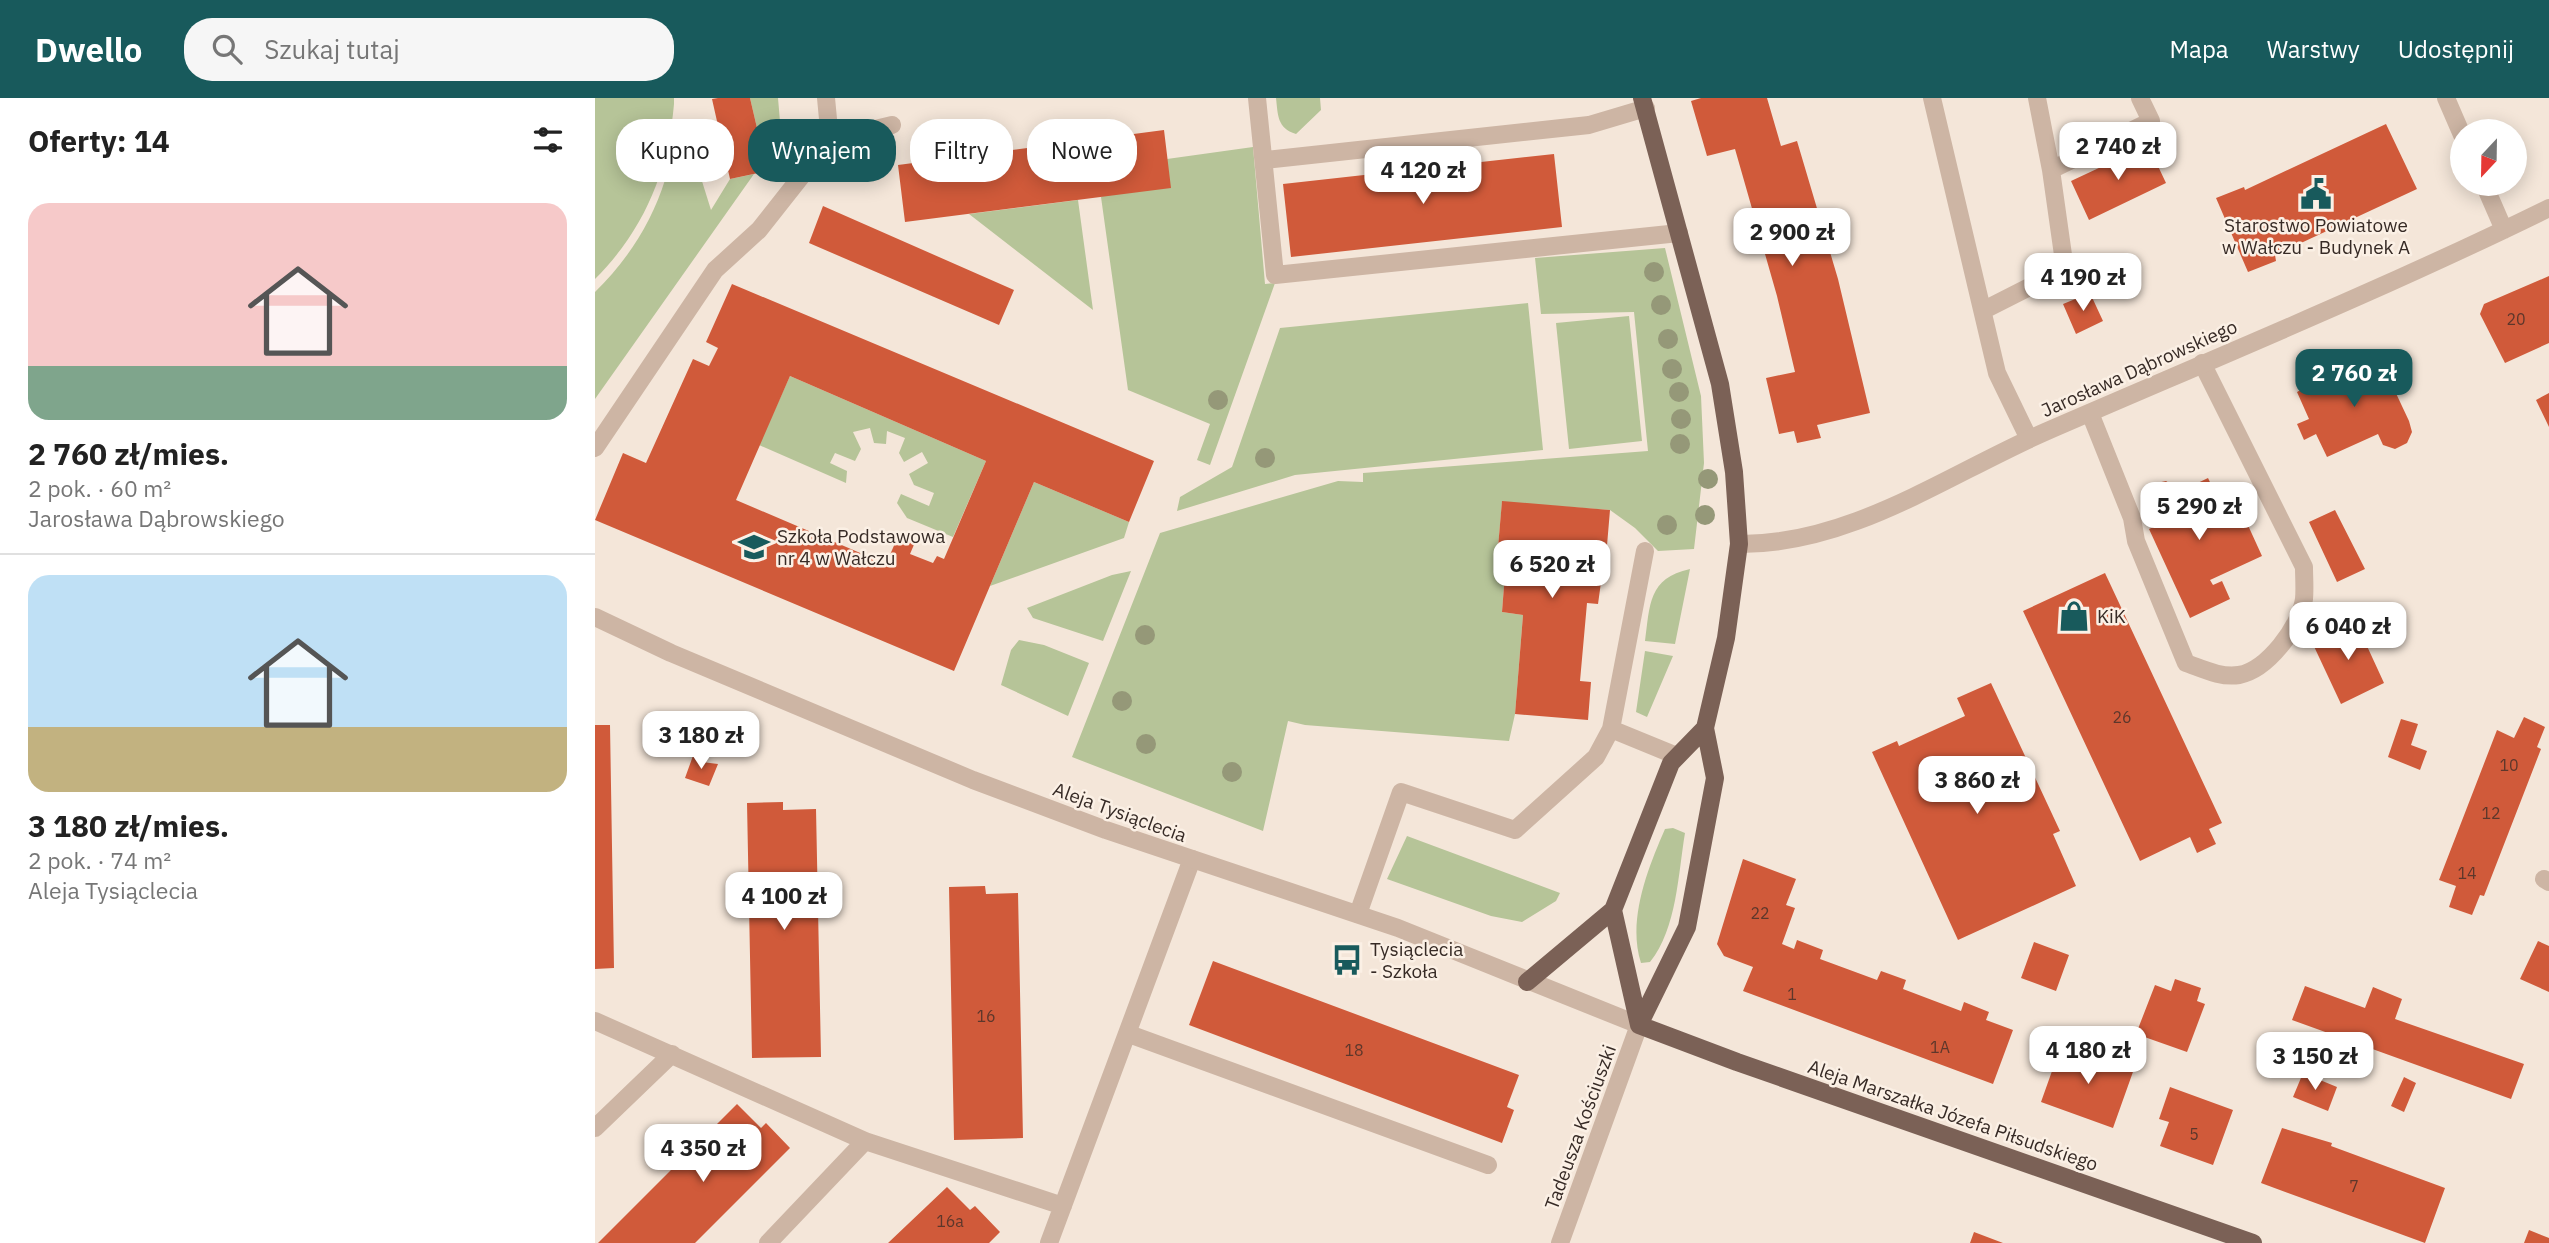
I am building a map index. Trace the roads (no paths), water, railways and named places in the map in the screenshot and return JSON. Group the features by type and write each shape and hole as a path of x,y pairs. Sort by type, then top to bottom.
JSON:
{"main road":[{"name":"Tadeusza Kościuszki","path":"1639,1025 1687,927 1716,778 1705,728 1726,638 1739,544 1734,472 1720,384 1644,101"},
{"path":"1527,982 1613,909 1671,763 1705,728"},
{"path":"1613,909 1639,1025"},
{"name":"Aleja Marszałka Józefa Piłsudskiego","path":"1639,1025 2253,1243"}],"street":[{"path":"826,98 828,119"},
{"path":"1257,98 1275,275 1679,233"},
{"path":"1932,98 1997,373 2029,439"},
{"path":"1984,310 2066,270 2052,170 2038,98"},
{"path":"2052,170 2151,121 2140,98"},
{"path":"2446,98 2455,119"},
{"path":"1265,160 1589,125 1644,101"},
{"path":"595,448 715,270 759,230 797,182"},
{"path":"2489,196 2504,230"},
{"name":"Jarosława Dąbrowskiego","path":"1739,544 1769,544 1832,531 1900,502 2029,439 2549,208"},
{"path":"2090,412 2132,518 2136,541 2186,663 2219,674 2240,675 2262,664 2286,639 2304,602 2304,566 2202,363"},
{"path":"1359,914 1401,792 1515,830 1596,757 1611,729 1645,551"},
{"name":"Aleja Tysiąclecia","path":"595,617 758,691 973,780 1192,859 1417,935 1527,982 1639,1025"},
{"path":"1611,729 1678,756"},
{"path":"1049,1243 1192,859"},
{"path":"595,1021 865,1141 1063,1206"},
{"name":"Tadeusza Kościuszki","path":"1560,1243 1639,1025"},
{"path":"1129,1034 1488,1165"},
{"path":"595,1128 671,1054"},
{"path":"768,1243 865,1141"}],"place":[{"name":"Starostwo Powiatowe w Wałczu - Budynek A","path":"2316,194"},
{"name":"Szkoła Podstawowa nr 4 w Wałczu","path":"754,547"},
{"name":"KiK","path":"2074,616"},
{"name":"Tysiąclecia - Szkoła","path":"1347,960"}]}
